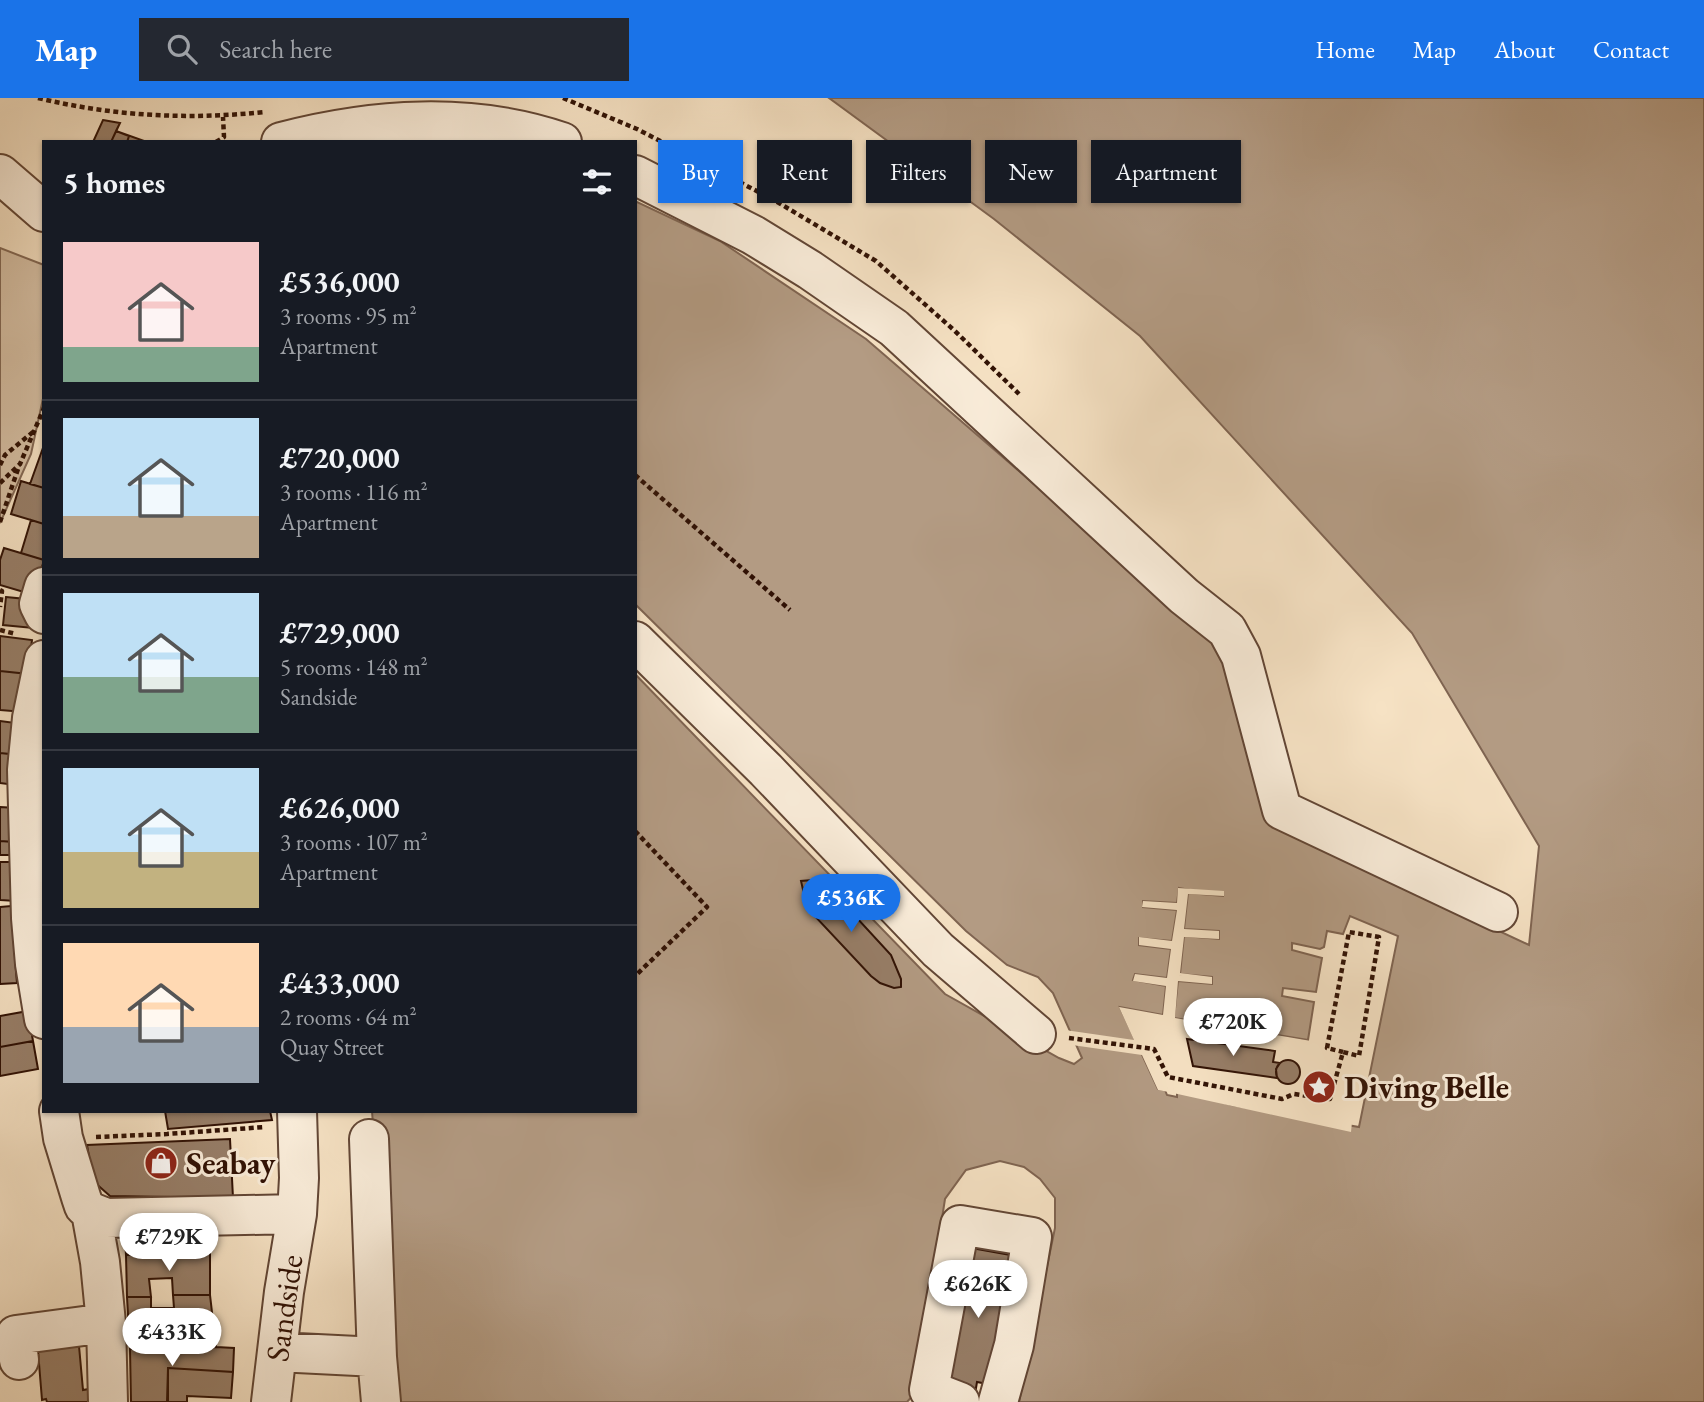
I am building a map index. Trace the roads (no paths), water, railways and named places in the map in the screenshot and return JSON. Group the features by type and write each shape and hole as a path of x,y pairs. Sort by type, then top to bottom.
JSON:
{"street":[{"path":"274,127 303,136 397,121 481,123 529,131 556,140"},
{"path":"0,174 42,210"},
{"path":"637,176 752,235 810,270 894,328 1184,596 1227,630 1241,656 1282,810 1498,912"},
{"path":"637,644 766,769 939,950 1037,1034"},
{"path":"42,670 32,718 27,770 42,997"},
{"name":"Sandside","path":"271,1402 297,1214 297,1118"},
{"path":"61,1124 84,1206 91,1212 100,1262 106,1323 108,1402"},
{"path":"369,1139 381,1402"},
{"name":"Sandside","path":"91,1212 106,1218 297,1214"},
{"path":"937,1398 960,1225 1032,1237 1014,1345 998,1402"},
{"path":"19,1360 16,1335 106,1323"},
{"path":"277,1352 377,1357"}],"place":[{"name":"Diving Belle","path":"1319,1087"},
{"name":"Seabay","path":"161,1163"}]}
